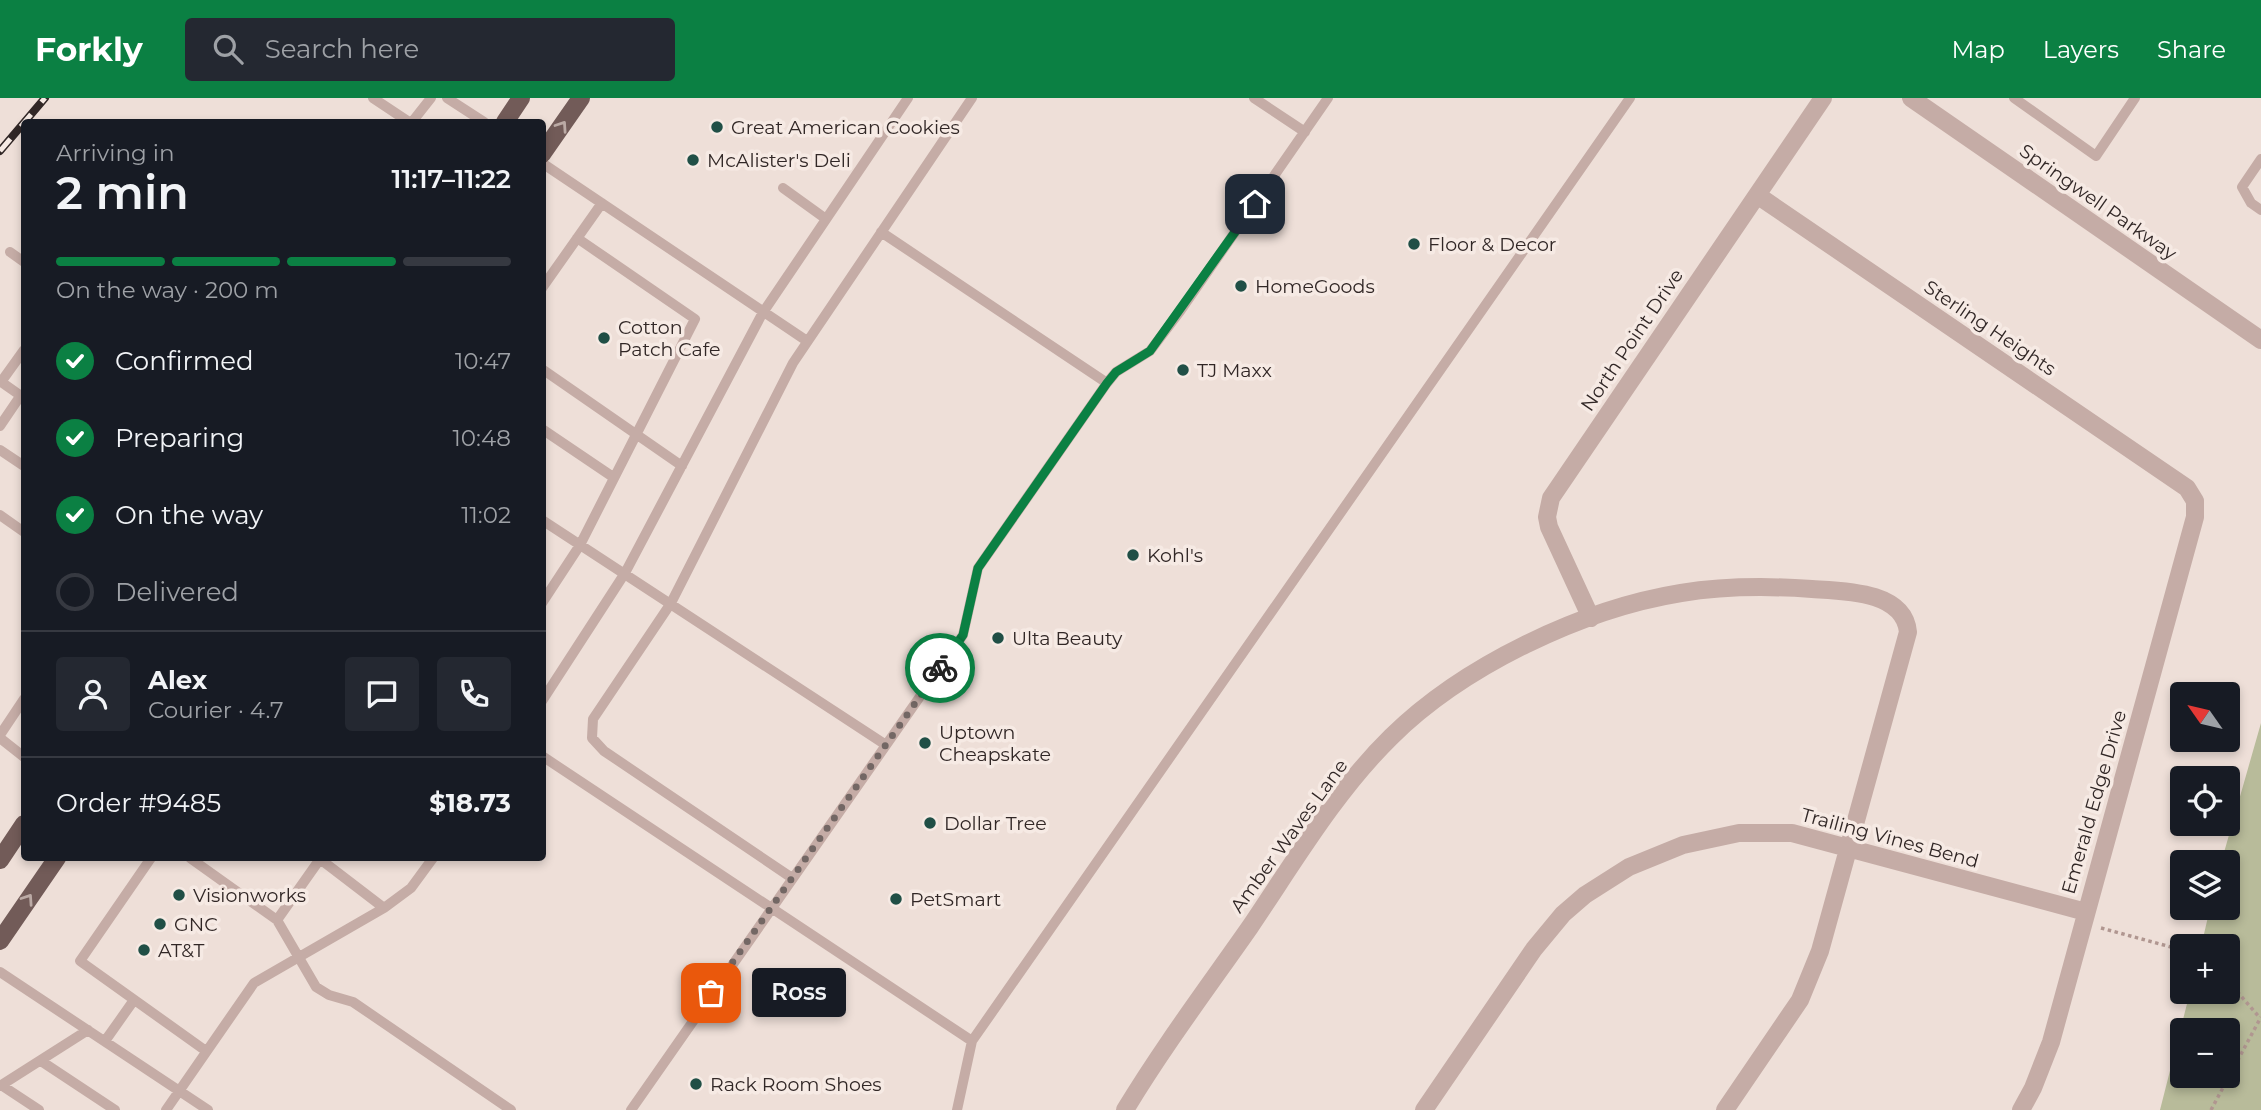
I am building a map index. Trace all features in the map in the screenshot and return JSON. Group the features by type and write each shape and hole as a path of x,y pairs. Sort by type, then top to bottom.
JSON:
{"main road":[{"path":"507,119 521,98"},
{"path":"546,148 580,98"},
{"path":"0,860 21,828"},
{"path":"0,941 55,861"}],"street":[{"name":"North Point Drive","path":"1591,618 1549,527 1547,517 1551,498 1823,98"},
{"name":"Springwell Parkway","path":"1911,98 2261,340"},
{"name":"Sterling Heights","path":"1757,195 2187,488 2195,501"},
{"name":"Emerald Edge Drive","path":"2021,1110 2048,1052 2195,517 2195,501"},
{"name":"Amber Waves Lane","path":"1125,1110 1338,798 1391,737 1422,710 1490,664 1591,618 1643,601 1681,593 1780,587 1835,590 1887,600 1904,614 1908,632 1849,846"},
{"name":"Trailing Vines Bend","path":"1424,1110 1547,932 1585,895 1608,880 1683,845 1739,833 1792,833 1849,846 2084,918"},
{"path":"1725,1110 1807,987 1820,951 1849,846"}],"lane":[{"path":"373,98 405,119"},
{"path":"413,119 431,98"},
{"path":"447,98 479,119"},
{"path":"546,695 625,573 762,313 908,98"},
{"path":"792,878 604,751 592,738 593,719 671,603 807,341 972,98"},
{"path":"1254,98 1305,132"},
{"path":"631,1110 963,635 978,568 1107,383 1116,372 1150,351 1328,98"},
{"path":"957,1110 972,1041 1630,98"},
{"path":"2014,98 2096,156 2135,98"},
{"path":"2261,159 2242,187 2251,203 2261,210"},
{"path":"546,166 807,341"},
{"path":"783,188 826,219"},
{"path":"546,282 601,203"},
{"path":"881,232 1107,383"},
{"path":"546,597 580,545 695,320 577,238"},
{"path":"10,252 21,260"},
{"path":"21,354 1,382 21,396"},
{"path":"546,372 682,466"},
{"path":"0,426 21,400"},
{"path":"546,432 613,477"},
{"path":"0,450 21,464"},
{"path":"0,515 21,530"},
{"path":"546,523 886,745"},
{"path":"21,704 0,737 21,754"},
{"path":"546,759 972,1041"},
{"path":"149,861 80,961 206,1051"},
{"path":"194,861 277,920 317,987 329,995 353,1002 511,1110"},
{"path":"277,920 319,861"},
{"path":"323,861 384,908"},
{"path":"166,1110 254,983 384,908 411,888 431,861"},
{"path":"0,972 208,1110"},
{"path":"105,1041 134,1000"},
{"path":"38,1110 1,1086 88,1030"},
{"path":"41,1061 115,1110"}],"path":[{"path":"2084,918 2170,946"},
{"path":"2211,1110 2261,1017 2240,994"}],"green space":[{"path":"2261,723 2261,1110 2160,1110 2170,1071 2170,1088 2240,1088 2240,1018 2183,1018 2187,1004 2240,1004 2240,934 2204,934 2207,920 2240,920 2240,850 2225,850 2229,836 2240,836 2240,796"}],"railway":[{"path":"27,119 45,98"},
{"path":"0,151 21,126"}],"way so far":[{"path":"711,993 940,668"}],"place":[{"name":"Great American Cookies","path":"717,127"},
{"name":"McAlister's Deli","path":"693,160"},
{"name":"Floor & Decor","path":"1414,244"},
{"name":"HomeGoods","path":"1241,286"},
{"name":"Cotton Patch Cafe","path":"604,338"},
{"name":"TJ Maxx","path":"1183,370"},
{"name":"Kohl's","path":"1133,555"},
{"name":"Ulta Beauty","path":"998,638"},
{"name":"Uptown Cheapskate","path":"925,743"},
{"name":"Dollar Tree","path":"930,823"},
{"name":"Visionworks","path":"179,895"},
{"name":"PetSmart","path":"896,899"},
{"name":"GNC","path":"160,924"},
{"name":"AT&T","path":"144,950"},
{"name":"Ross","path":"711,993"},
{"name":"Rack Room Shoes","path":"696,1084"}],"route":[{"path":"940,668 963,635 978,568 1107,383 1116,372 1150,351 1255,204"}]}
